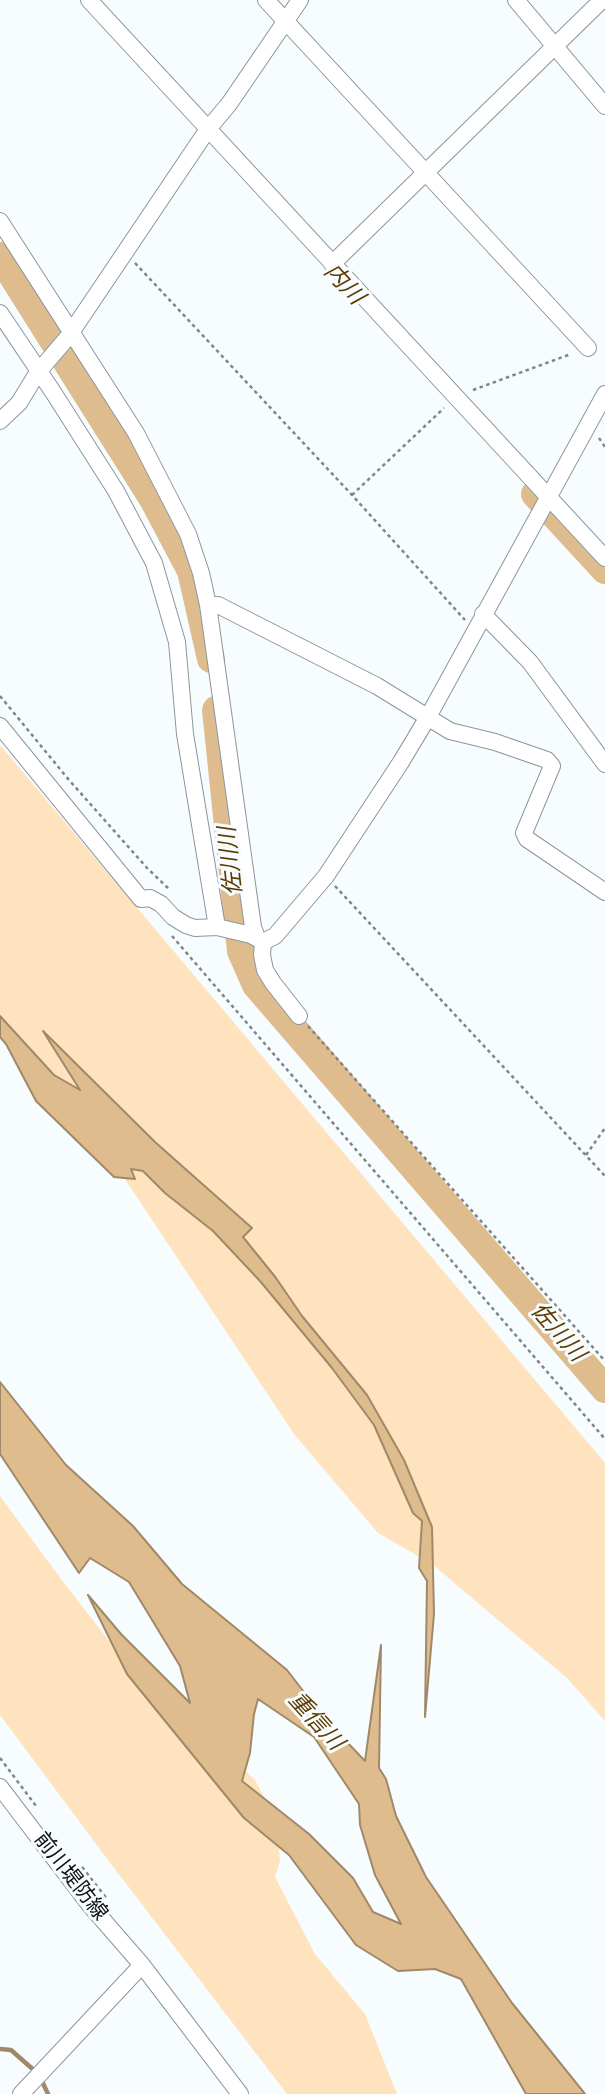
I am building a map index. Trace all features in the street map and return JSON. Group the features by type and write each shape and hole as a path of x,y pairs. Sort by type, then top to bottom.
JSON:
{"street":[{"path":"89,0 605,558"},
{"path":"266,0 589,348"},
{"path":"0,421 19,403 40,370 70,335 208,129 229,104 300,0"},
{"path":"516,0 605,106"},
{"path":"332,264 603,0"},
{"path":"0,221 70,335 136,432 188,534 208,605 253,927 265,970 299,1016"},
{"path":"0,313 40,370 116,491 154,563 177,642 185,734 220,927"},
{"path":"0,726 141,899 150,898 161,904 173,917 195,928 220,927 257,938 275,936 326,876 428,718 605,394"},
{"path":"208,605 218,605 286,639 377,687 450,731 495,742 547,760 552,766 524,834 527,839 605,892"},
{"path":"483,614 530,662 605,764"},
{"name":"前川堤防線","path":"0,1787 89,1904 142,1965 240,2094"},
{"path":"21,2094 142,1965"}],"path":[{"path":"125,252 474,630"},
{"path":"0,696 69,780 148,869 178,898"},
{"path":"326,876 605,1177"},
{"path":"168,931 605,1439"},
{"path":"299,1016 605,1361"},
{"path":"586,1155 605,1128"}],"shaded area":[{"path":"0,745 605,1463 605,1721 567,1678 432,1564 378,1533 294,1434 109,1155 0,1024"},
{"path":"0,1496 110,1642 255,1780 270,1808 278,1838 280,1861 275,1877 315,1954 365,2014 397,2094 287,2094 0,1715"}],"water":[{"path":"0,1016 54,1075 80,1090 43,1031 155,1142 252,1228 243,1237 302,1316 367,1395 404,1460 432,1527 434,1614 425,1717 427,1581 419,1568 422,1521 413,1513 374,1425 332,1368 260,1281 213,1231 165,1193 143,1171 131,1169 135,1179 114,1177 36,1101 0,1037"},
{"name":"重信川","path":"0,1382 66,1465 133,1526 182,1584 287,1670 324,1718 365,1761 381,1645 379,1768 386,1779 396,1816 426,1877 512,2003 585,2094 526,2094 461,1979 435,1969 398,1971 356,1945 289,1855 244,1818 127,1674 88,1595 121,1634 190,1703 180,1666 129,1582 90,1558 79,1573 0,1454","holes":["258,1699 314,1737 359,1804 360,1825 375,1875 401,1924 373,1912 353,1878 309,1834 242,1781 250,1753"]}],"waterway":[{"name":"佐川川","path":"0,256 153,499 191,571 211,659"},
{"name":"内川","path":"535,494 605,570"},
{"name":"佐川川","path":"216,710 241,951 256,985 605,1389"},
{"path":"0,2049 11,2050 36,2072"},
{"path":"41,2079 48,2094"}]}
